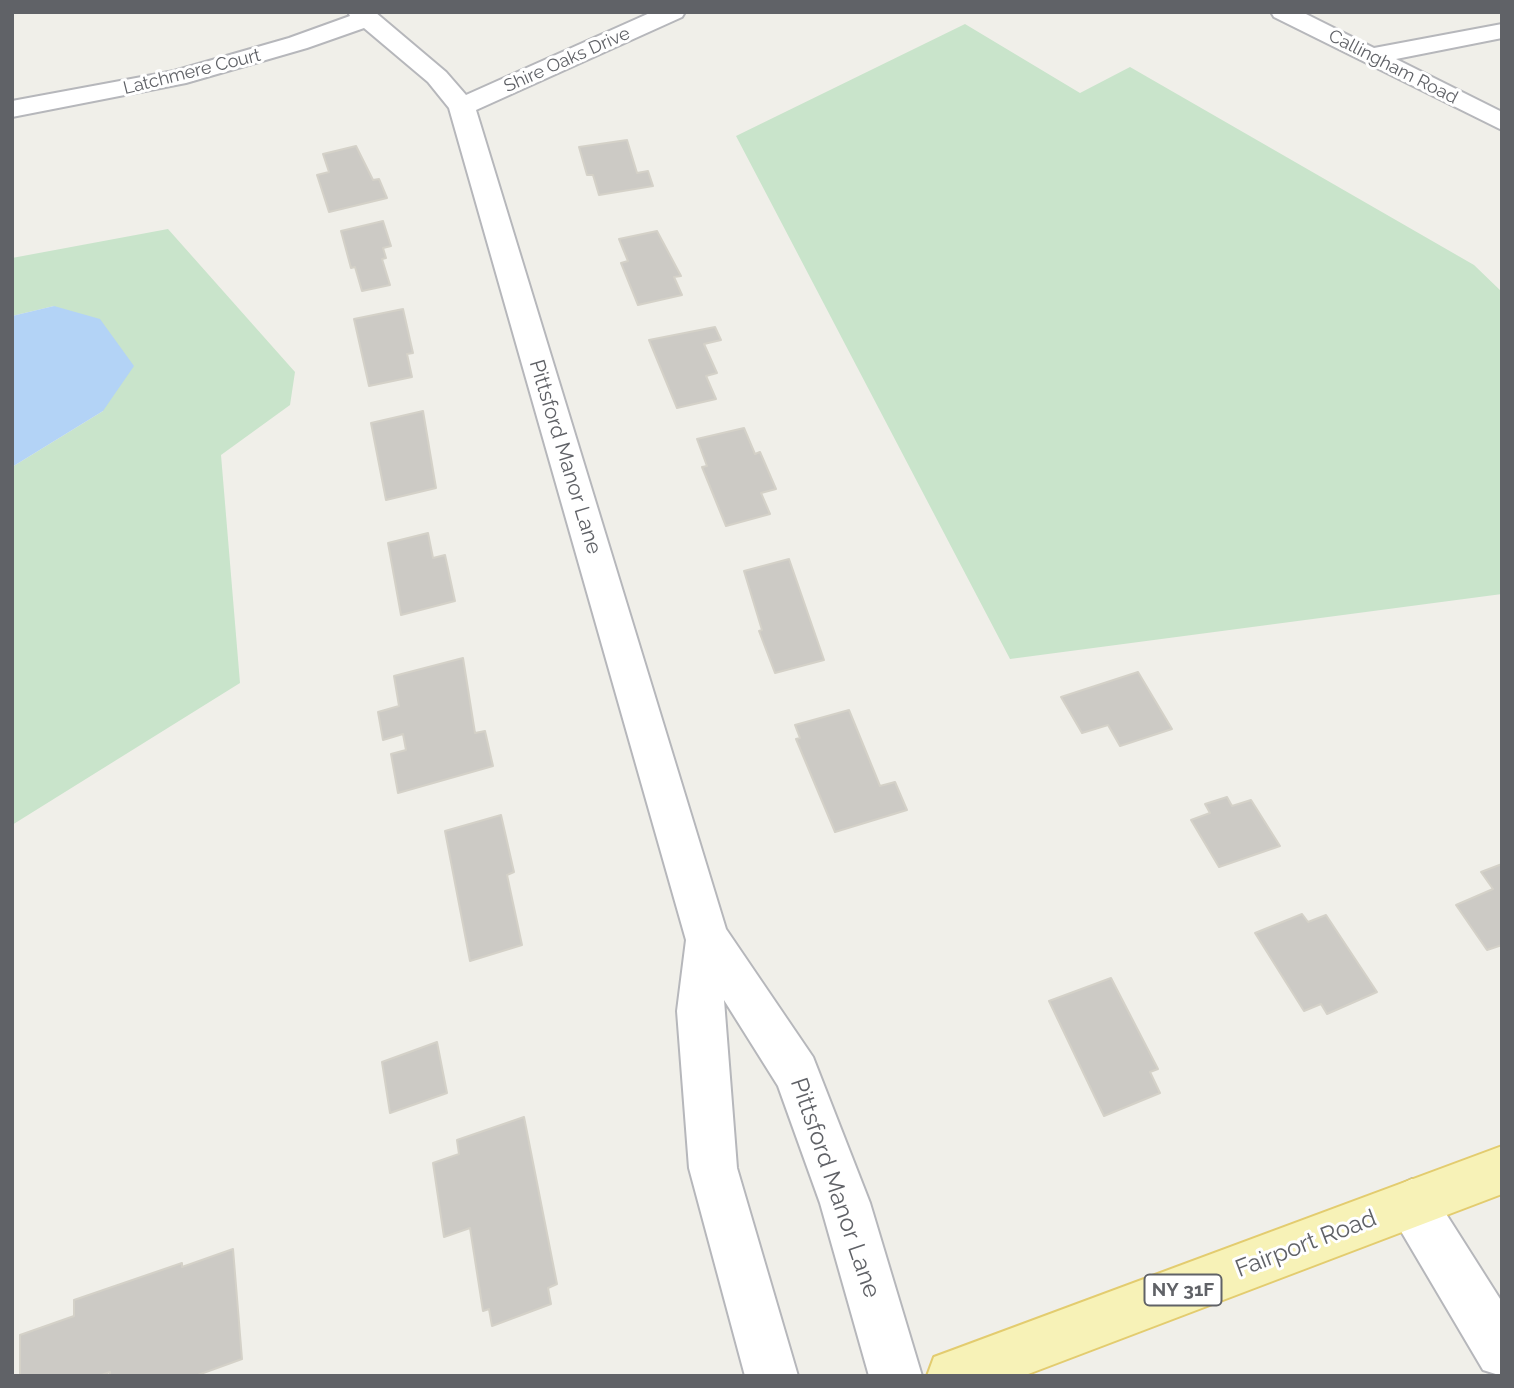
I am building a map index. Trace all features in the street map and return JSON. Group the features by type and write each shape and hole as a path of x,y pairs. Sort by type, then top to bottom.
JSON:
{"main road":[{"name":"Fairport Road","path":"953,1376 1502,1170"}],"street":[{"name":"Shire Oaks Drive","path":"461,107 673,12"},
{"name":"Callingham Road","path":"1283,12 1502,122"},
{"name":"Pittsford Manor Lane","path":"363,15 437,78 461,107 708,940 753,1003 797,1073 845,1203 896,1376"},
{"name":"Latchmere Court","path":"12,109 177,78 286,47 363,15"},
{"path":"1373,56 1502,31"},
{"name":"Pittsford Manor Lane","path":"708,940 700,1012 713,1168 772,1376"},
{"path":"1412,1204 1502,1351"}],"green space":[{"path":"965,24 1080,93 1130,67 1474,265 1502,292 1502,594 1010,659 736,136"},
{"path":"168,229 295,372 290,405 221,455 240,683 12,825 12,467 103,411 54,306 12,316 12,258"}],"water":[{"path":"54,306 100,319 134,366 103,411 12,467 12,316"}],"building":[{"path":"627,140 637,173 648,171 653,186 599,195 593,175 587,175 579,147"},
{"path":"356,146 373,180 379,179 387,198 329,212 317,175 329,172 323,154"},
{"path":"383,221 391,246 383,248 386,258 382,259 390,285 362,291 355,267 351,268 341,231"},
{"path":"657,231 681,276 674,277 682,295 638,305 621,263 628,261 619,239"},
{"path":"403,309 413,353 407,354 412,377 369,386 354,319"},
{"path":"715,327 721,340 704,344 717,373 706,376 716,399 677,408 649,340"},
{"path":"423,411 436,488 386,500 371,423"},
{"path":"744,428 755,454 760,452 776,489 761,493 770,514 726,526 702,467 707,466 697,439"},
{"path":"428,533 433,558 445,555 455,601 401,615 388,543"},
{"path":"789,559 824,660 775,673 759,631 762,630 744,571"},
{"path":"463,658 475,733 485,731 493,766 398,793 391,754 406,750 403,734 383,740 378,712 399,706 394,676"},
{"path":"1138,672 1172,729 1120,746 1108,725 1082,733 1061,697"},
{"path":"849,710 880,786 895,782 907,810 835,832 796,739 800,738 795,725"},
{"path":"1227,797 1232,806 1251,800 1280,846 1219,867 1191,820 1210,813 1205,804"},
{"path":"501,815 514,872 507,875 522,945 470,961 445,831"},
{"path":"1502,864 1502,945 1487,950 1456,905 1493,889 1481,872"},
{"path":"1302,914 1308,922 1326,915 1377,992 1327,1014 1321,1004 1304,1011 1255,933"},
{"path":"1111,978 1158,1069 1150,1072 1160,1093 1104,1116 1049,1001"},
{"path":"437,1042 447,1093 390,1113 382,1062"},
{"path":"524,1117 557,1284 548,1288 551,1304 492,1326 489,1309 483,1311 470,1228 444,1237 433,1163 459,1154 457,1140"},
{"path":"233,1249 242,1359 195,1376 110,1376 110,1372 99,1376 20,1376 20,1335 74,1316 74,1300 182,1263 182,1267"}]}
